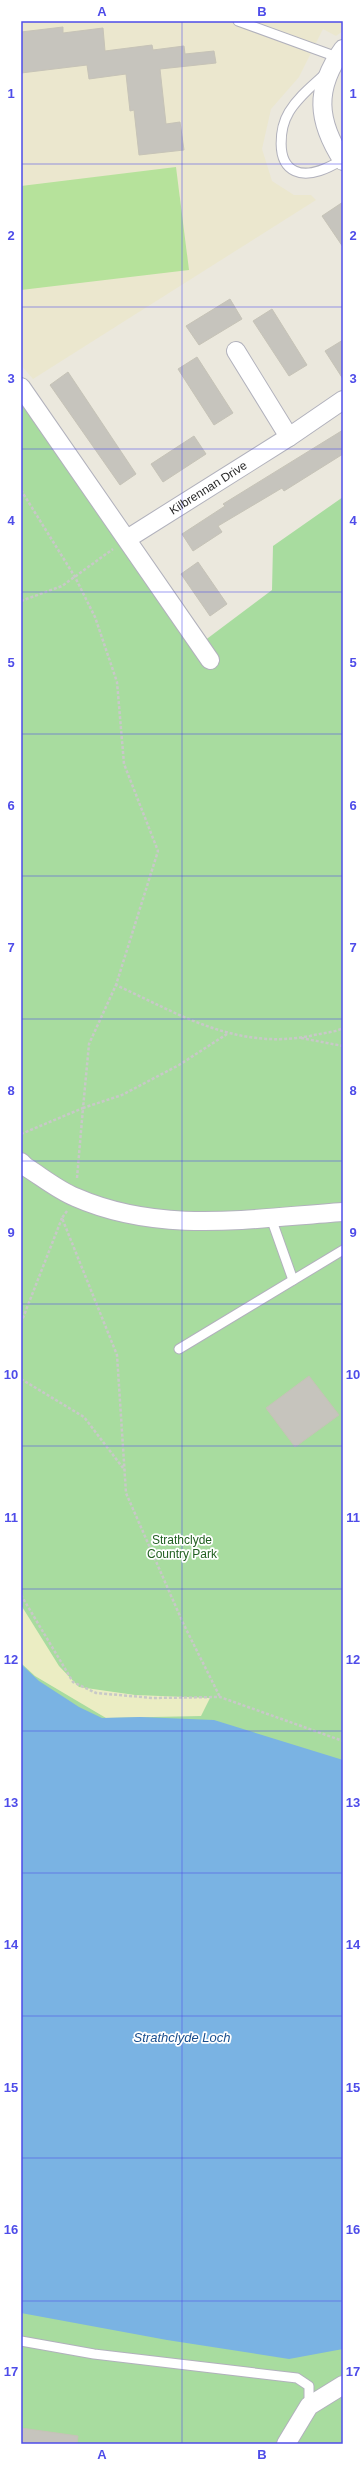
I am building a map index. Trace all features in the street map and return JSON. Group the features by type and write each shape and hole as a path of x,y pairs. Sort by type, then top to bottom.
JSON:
{"street":[{"path":"336,59 322,110 330,140 342,161"},
{"path":"236,351 289,438"},
{"path":"24,396 210,660"},
{"name":"Kilbrennan Drive","path":"126,539 289,438 343,400"},
{"path":"23,1167 75,1197 146,1217 231,1222 343,1212"},
{"path":"286,2444 309,2406 343,2385"}],"lane":[{"path":"238,21 336,59 296,101 284,125 282,149 289,166 296,171 305,173 319,171 342,161"},
{"path":"271,1218 293,1280"},
{"path":"179,1349 343,1250"},
{"path":"21,2341 94,2354 297,2378 309,2386 309,2406"}],"path":[{"path":"21,490 75,577 95,616 117,682 124,764 158,851 116,985 89,1044 75,1197 62,1218 21,1323"},
{"path":"21,601 62,586 126,539"},
{"path":"116,985 197,1023 227,1034 287,1040 343,1028"},
{"path":"21,1134 83,1108 122,1095 179,1064 227,1034"},
{"path":"298,1038 343,1046"},
{"path":"62,1218 117,1355 126,1493 183,1624 220,1697"},
{"path":"21,1379 84,1417 124,1469"},
{"path":"21,1595 73,1682 96,1694 154,1698 220,1697 343,1741"}],"shaded area":[{"path":"21,21 343,21 343,31 336,36 323,29 299,77 271,109 262,149 272,181 294,195 311,195 316,200 33,379 21,365"}],"green space":[{"path":"176,167 189,270 21,290 21,186"},
{"name":"Strathclyde Country Park","path":"21,403 192,650 272,590 273,546 343,497 343,2444 21,2444"}],"sand":[{"path":"21,1605 59,1666 79,1687 135,1695 210,1698 201,1716 106,1718 35,1676 21,1663"}],"water":[{"name":"Strathclyde Loch","path":"21,1664 39,1681 79,1707 102,1718 140,1717 214,1720 343,1760 343,2349 289,2359 167,2340 21,2313"}],"building":[{"path":"63,27 63,33 103,28 105,51 152,45 153,50 184,46 185,54 214,51 216,63 160,69 166,124 180,122 184,150 139,155 134,110 130,111 126,74 89,79 87,65 21,73 21,32"},
{"path":"343,202 343,247 322,216"},
{"path":"230,299 242,319 199,345 186,326"},
{"path":"272,309 307,365 289,376 253,321"},
{"path":"343,340 343,379 325,351"},
{"path":"197,357 233,413 214,425 178,369"},
{"path":"68,372 136,474 120,485 50,385"},
{"path":"343,430 343,454 284,491 282,488 218,526 222,532 193,551 182,534 225,506 223,504"},
{"path":"194,436 206,454 163,482 151,464"},
{"path":"198,562 227,604 210,616 181,574"},
{"path":"309,1376 339,1415 295,1447 266,1408"},
{"path":"21,2428 78,2436 77,2444 21,2444"}]}
